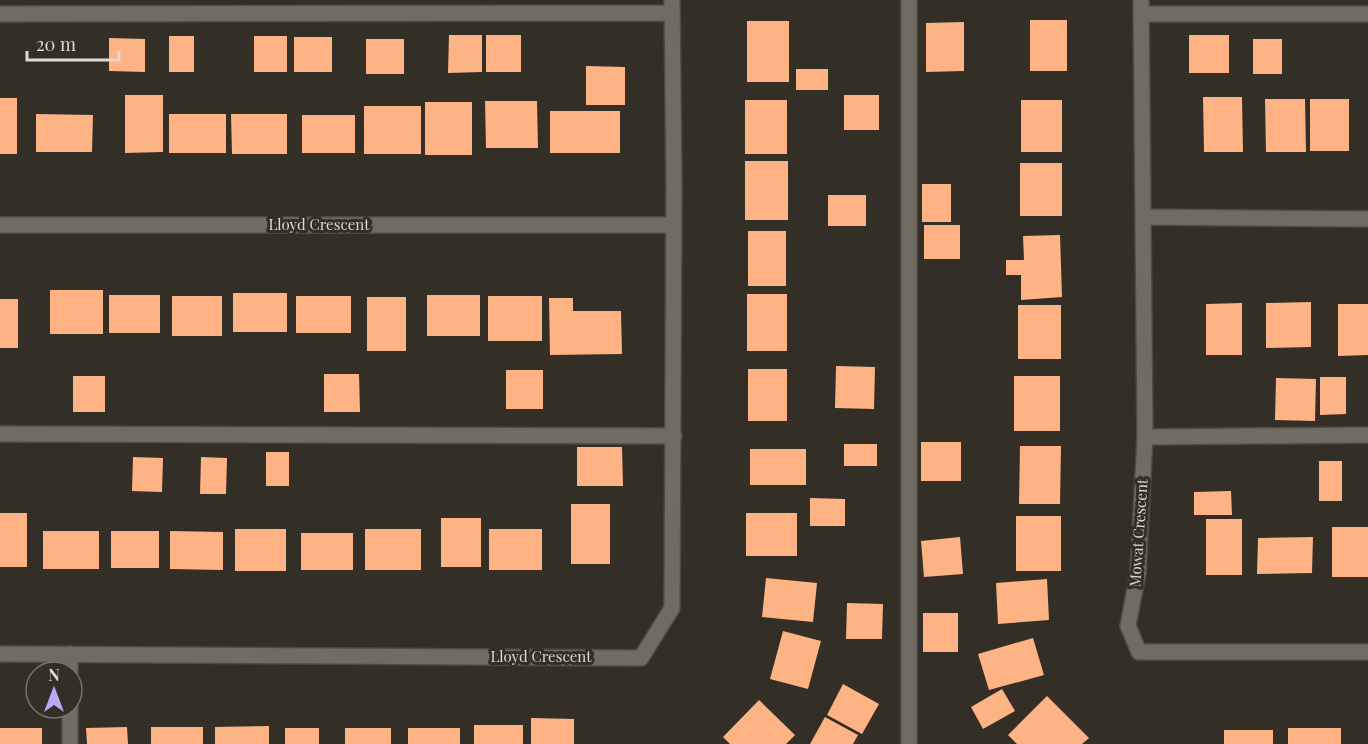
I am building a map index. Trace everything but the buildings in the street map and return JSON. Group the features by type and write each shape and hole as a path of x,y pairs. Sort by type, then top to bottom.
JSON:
{"street":[{"path":"909,0 909,744"},
{"path":"0,14 672,7"},
{"name":"Lloyd Crescent","path":"0,654 641,658 672,608 674,225 672,7"},
{"path":"1141,7 1368,14"},
{"name":"Mowat Crescent","path":"1141,7 1145,437 1138,573 1128,626 1139,652 1368,652"},
{"path":"1143,217 1368,219"},
{"name":"Lloyd Crescent","path":"0,225 674,225"},
{"path":"0,434 674,436"},
{"path":"1145,437 1368,435"},
{"path":"69,654 69,660"},
{"path":"69,720 69,744"}]}
